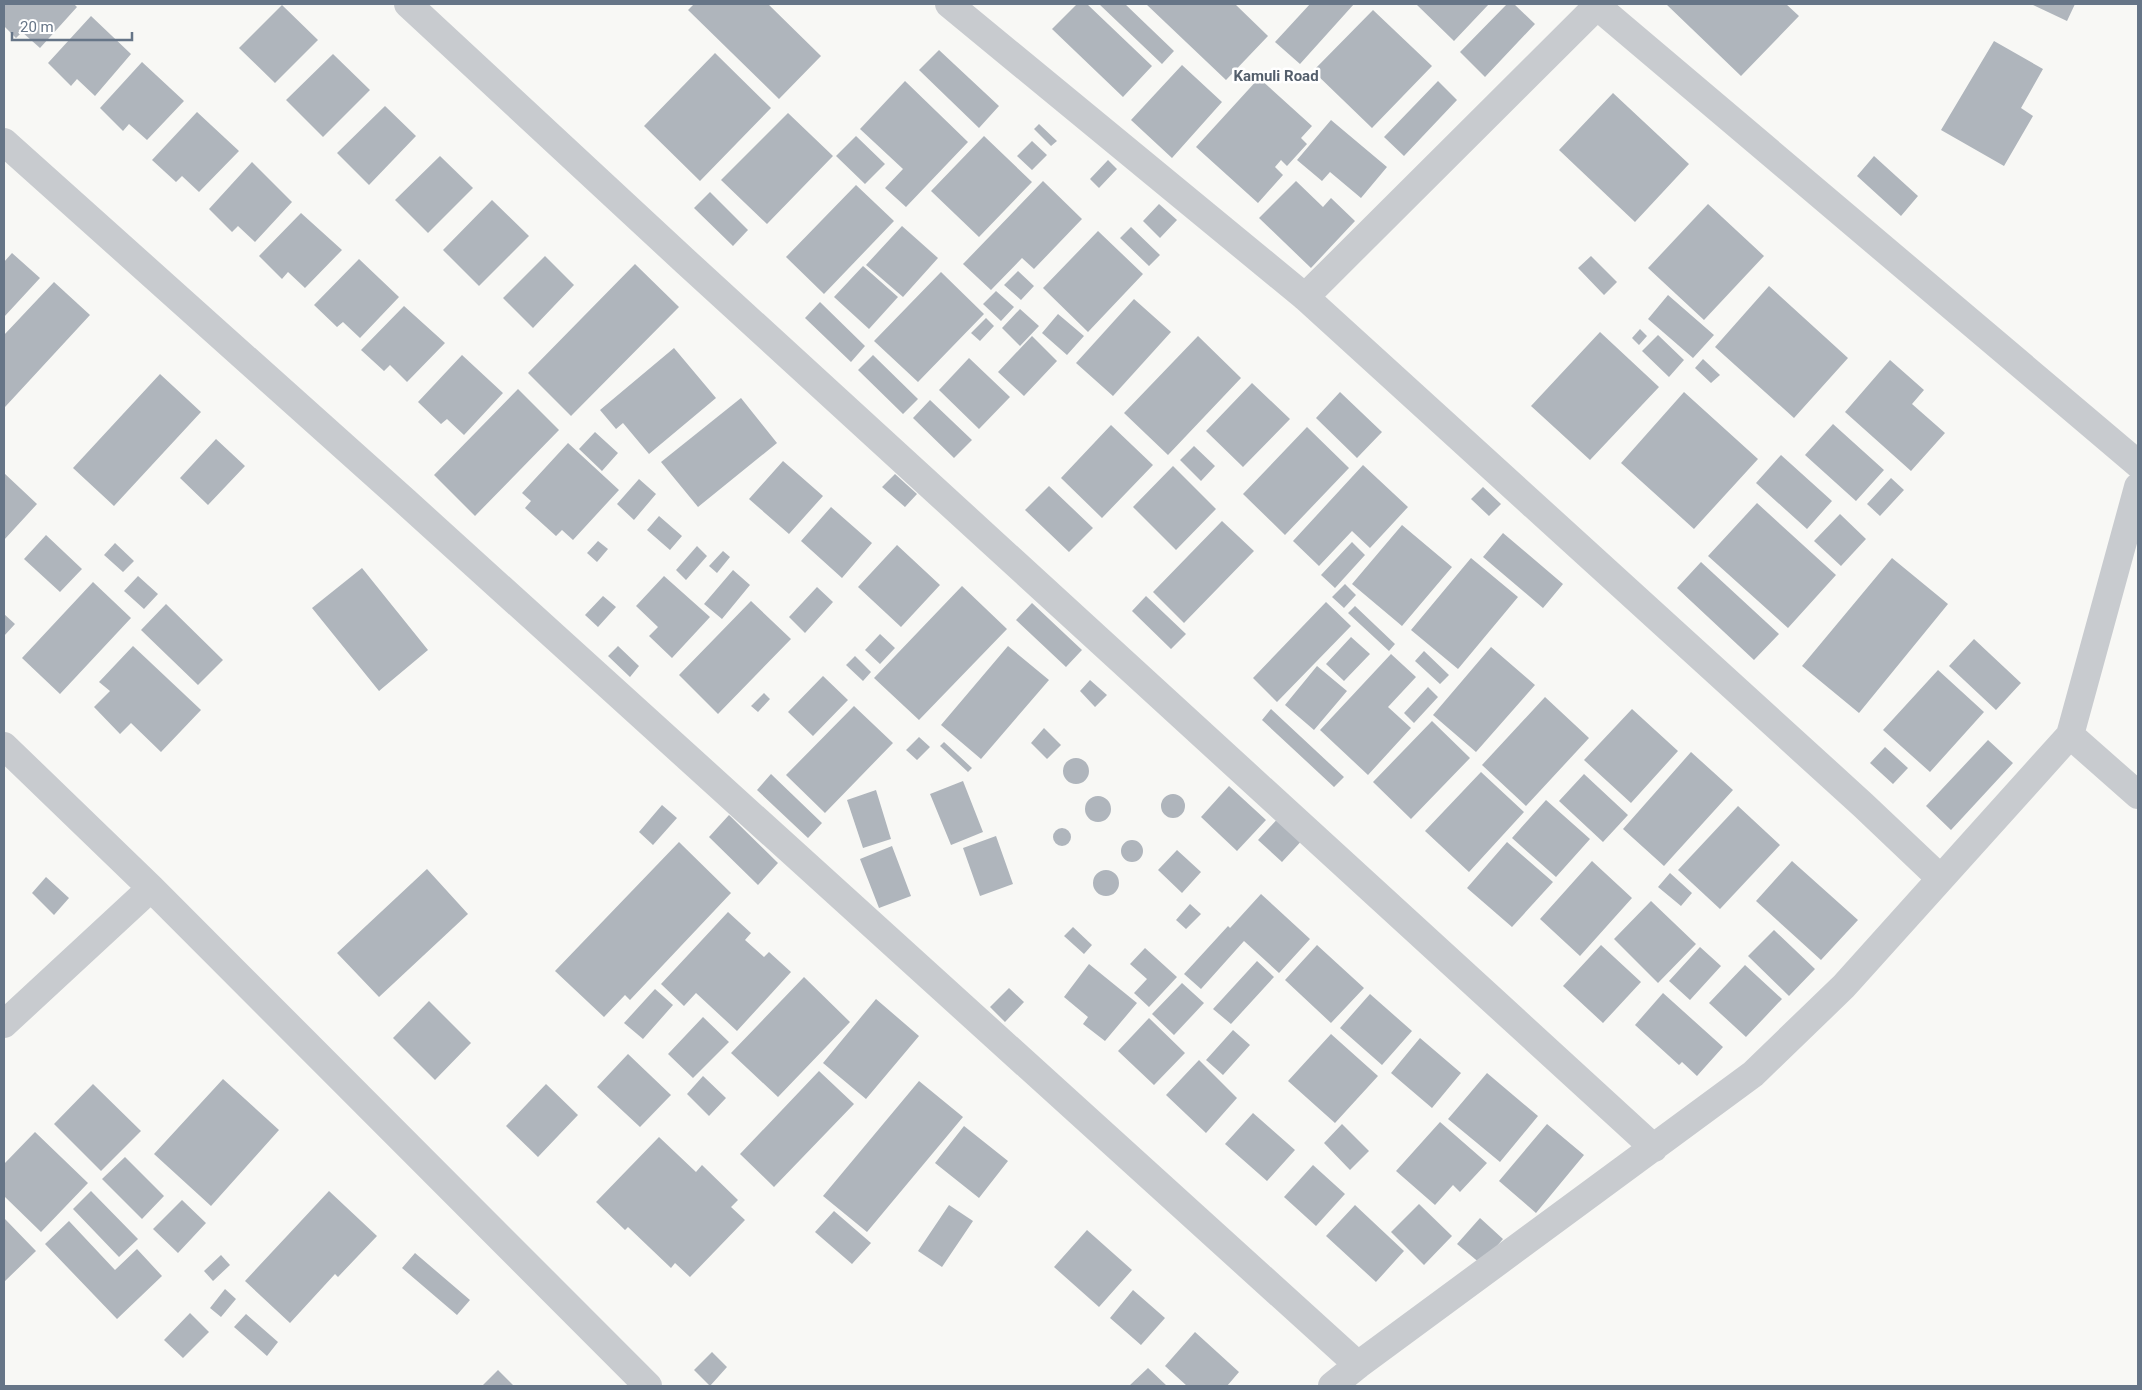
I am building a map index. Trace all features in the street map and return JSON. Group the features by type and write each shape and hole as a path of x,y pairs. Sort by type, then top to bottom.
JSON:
{"street":[{"path":"408,4 679,255 1654,1148"},
{"path":"1306,297 1598,5 2138,464"},
{"path":"956,6 1306,297 1856,798 1940,878"},
{"path":"4,142 406,502 1358,1365"},
{"path":"1332,1386 1753,1074 1844,986 2070,735 2138,486"},
{"path":"2070,735 2138,795"},
{"path":"4,746 150,888 648,1386"},
{"path":"4,1024 150,888"}],"building":[{"path":"5,4 74,4 77,7 40,48 22,32 16,38 4,26"},
{"path":"694,4 768,4 821,56 779,99 688,10"},
{"path":"1077,4 1087,4 1152,66 1123,97 1052,29"},
{"path":"1099,4 1125,4 1174,51 1162,64"},
{"path":"1146,4 1235,4 1268,36 1226,80"},
{"path":"1310,4 1354,4 1300,64 1275,42"},
{"path":"1416,4 1489,4 1454,41"},
{"path":"1507,4 1514,4 1535,24 1485,77 1460,52"},
{"path":"1666,4 1786,4 1799,16 1741,76"},
{"path":"2031,4 2075,4 2067,21"},
{"path":"282,5 318,40 275,83 239,48"},
{"path":"1373,10 1432,66 1372,128 1313,71"},
{"path":"91,16 131,54 95,96 77,79 71,86 48,63"},
{"path":"1994,41 2043,69 2021,108 2033,116 2004,166 1941,130"},
{"path":"939,50 999,106 979,128 919,70"},
{"path":"715,53 771,108 700,181 644,126"},
{"path":"333,54 370,90 323,137 286,100"},
{"path":"142,62 184,101 147,140 129,124 123,131 100,108"},
{"path":"1182,65 1222,102 1172,158 1131,120"},
{"path":"1259,78 1312,126 1301,138 1307,144 1287,166 1281,160 1275,167 1283,175 1258,203 1196,147"},
{"path":"905,81 968,142 906,207 885,188 903,169 860,129"},
{"path":"1438,81 1457,100 1404,156 1384,137"},
{"path":"1613,93 1689,164 1635,222 1559,150"},
{"path":"385,106 416,136 369,185 337,153"},
{"path":"197,112 239,151 199,192 182,176 176,182 152,160"},
{"path":"788,113 833,156 767,224 721,180"},
{"path":"1331,120 1387,167 1361,198 1330,172 1322,181 1297,160"},
{"path":"1039,124 1057,141 1051,146 1034,129"},
{"path":"856,136 885,164 865,184 836,156"},
{"path":"984,136 1032,182 979,237 931,191"},
{"path":"1032,141 1047,155 1032,170 1017,156"},
{"path":"440,156 473,188 428,233 395,200"},
{"path":"1874,156 1918,196 1901,216 1857,176"},
{"path":"1108,160 1117,169 1099,188 1090,179"},
{"path":"252,162 292,202 255,242 238,226 232,232 209,209"},
{"path":"1043,181 1082,219 1034,269 1022,258 991,290 963,264"},
{"path":"1296,181 1323,207 1331,198 1355,221 1311,268 1259,218"},
{"path":"856,185 894,221 824,294 786,257"},
{"path":"710,192 748,230 733,246 694,208"},
{"path":"492,200 529,236 479,286 443,250"},
{"path":"1159,204 1177,220 1160,238 1143,221"},
{"path":"1708,204 1764,256 1704,320 1648,268"},
{"path":"301,213 342,250 305,288 288,272 282,279 259,256"},
{"path":"902,226 938,258 903,297 866,265"},
{"path":"1131,227 1160,255 1149,266 1120,238"},
{"path":"1098,231 1143,274 1088,332 1043,288"},
{"path":"12,253 40,278 4,317 4,262"},
{"path":"545,256 574,285 533,328 503,298"},
{"path":"1591,256 1617,282 1604,295 1578,268"},
{"path":"359,259 399,297 360,338 343,322 337,327 314,305"},
{"path":"635,264 679,307 571,416 528,373"},
{"path":"863,266 898,297 869,329 834,297"},
{"path":"1018,271 1034,286 1021,300 1004,285"},
{"path":"941,272 984,314 918,382 874,341"},
{"path":"54,282 90,315 5,407 4,335"},
{"path":"1769,286 1848,358 1794,418 1715,347"},
{"path":"996,291 1014,307 1001,321 983,304"},
{"path":"1668,295 1714,335 1693,358 1648,319"},
{"path":"1134,299 1171,332 1113,396 1076,363"},
{"path":"820,302 865,346 851,362 805,318"},
{"path":"404,306 445,343 407,382 390,365 384,371 361,350"},
{"path":"1020,309 1039,326 1020,346 1002,328"},
{"path":"1058,314 1084,336 1067,355 1042,333"},
{"path":"986,318 994,326 980,341 971,333"},
{"path":"1640,329 1647,336 1639,345 1632,338"},
{"path":"1600,332 1659,387 1590,460 1531,406"},
{"path":"1658,335 1684,360 1669,377 1642,351"},
{"path":"1032,336 1057,361 1024,396 998,372"},
{"path":"1198,336 1241,378 1168,455 1124,413"},
{"path":"674,348 716,398 649,454 623,423 616,429 600,410"},
{"path":"462,355 503,393 464,435 447,419 441,424 418,402"},
{"path":"873,355 918,399 903,414 858,370"},
{"path":"969,358 1010,397 979,429 939,390"},
{"path":"1703,359 1720,375 1711,383 1695,368"},
{"path":"1890,360 1924,390 1912,404 1945,433 1911,471 1845,412"},
{"path":"160,374 201,412 114,506 73,468"},
{"path":"1252,383 1290,419 1243,467 1206,431"},
{"path":"518,389 559,430 475,516 434,475"},
{"path":"1340,392 1382,432 1357,458 1316,418"},
{"path":"1684,392 1758,459 1694,529 1621,463"},
{"path":"741,398 777,443 698,507 661,462"},
{"path":"930,400 972,440 954,458 913,418"},
{"path":"1833,424 1884,470 1856,501 1805,455"},
{"path":"1111,425 1153,465 1102,518 1061,478"},
{"path":"1307,427 1349,468 1285,535 1243,494"},
{"path":"595,432 618,453 602,471 579,449"},
{"path":"216,439 245,466 208,505 180,478"},
{"path":"568,443 619,490 573,540 562,530 556,536 525,508 531,501 522,493"},
{"path":"1194,446 1215,466 1201,481 1180,460"},
{"path":"1781,455 1832,501 1807,529 1756,483"},
{"path":"783,461 823,496 789,534 749,499"},
{"path":"1363,465 1408,507 1370,548 1352,531 1319,566 1293,541"},
{"path":"1173,466 1216,509 1176,550 1133,507"},
{"path":"4,473 37,504 4,540"},
{"path":"895,474 917,494 905,507 882,487"},
{"path":"1891,478 1904,490 1880,516 1867,504"},
{"path":"639,479 656,494 634,520 617,504"},
{"path":"1049,486 1093,528 1069,552 1025,510"},
{"path":"1483,487 1501,504 1489,516 1471,499"},
{"path":"1757,503 1836,575 1788,628 1708,556"},
{"path":"831,507 872,543 842,578 801,541"},
{"path":"1840,514 1866,539 1841,566 1814,541"},
{"path":"659,516 682,536 670,550 647,530"},
{"path":"1222,521 1254,551 1184,623 1153,592"},
{"path":"1402,525 1452,567 1402,626 1352,584"},
{"path":"1503,533 1563,584 1543,608 1483,557"},
{"path":"46,535 82,569 60,592 24,559"},
{"path":"598,541 608,549 597,562 587,553"},
{"path":"1352,542 1365,555 1335,588 1321,575"},
{"path":"115,543 134,561 123,572 104,555"},
{"path":"897,545 940,585 901,627 858,587"},
{"path":"697,546 707,556 686,580 676,570"},
{"path":"723,551 730,557 717,573 709,566"},
{"path":"1471,558 1518,597 1458,669 1411,630"},
{"path":"1892,558 1948,604 1859,713 1802,666"},
{"path":"1701,562 1779,634 1754,660 1677,588"},
{"path":"362,568 428,650 379,691 312,608"},
{"path":"733,570 750,585 722,619 704,604"},
{"path":"138,576 158,594 144,609 124,591"},
{"path":"664,576 710,617 672,658 649,636 658,627 636,606"},
{"path":"93,582 131,618 60,694 22,658"},
{"path":"1345,584 1356,595 1344,608 1332,597"},
{"path":"962,586 1007,629 919,720 874,678"},
{"path":"817,587 833,602 805,633 789,617"},
{"path":"603,596 616,607 598,627 585,615"},
{"path":"1146,596 1186,634 1171,649 1132,611"},
{"path":"751,601 791,639 718,714 679,675"},
{"path":"1326,602 1351,626 1277,702 1253,678"},
{"path":"1032,603 1082,650 1066,667 1016,620"},
{"path":"166,604 223,660 198,685 141,630"},
{"path":"1355,606 1395,644 1389,651 1348,613"},
{"path":"4,614 15,624 4,636"},
{"path":"880,634 895,648 880,664 865,650"},
{"path":"1351,637 1370,654 1344,681 1326,664"},
{"path":"1974,639 2021,683 1996,710 1949,666"},
{"path":"133,646 201,710 161,752 131,723 120,734 94,707 110,691 99,682"},
{"path":"618,646 639,666 630,677 608,656"},
{"path":"1008,646 1049,680 981,759 941,725"},
{"path":"1491,647 1535,685 1476,752 1433,715"},
{"path":"1424,651 1449,675 1440,684 1415,661"},
{"path":"1391,654 1416,677 1388,707 1411,728 1368,775 1320,730"},
{"path":"855,656 871,672 863,681 846,665"},
{"path":"1317,666 1347,691 1314,730 1285,705"},
{"path":"1938,670 1984,712 1930,772 1883,730"},
{"path":"823,676 848,700 813,736 788,712"},
{"path":"1090,680 1107,695 1095,707 1080,691"},
{"path":"1428,687 1438,697 1414,723 1404,713"},
{"path":"764,693 770,699 758,712 751,706"},
{"path":"1545,697 1589,738 1526,806 1482,765"},
{"path":"854,706 893,743 825,813 786,775"},
{"path":"1271,709 1344,777 1334,787 1262,720"},
{"path":"1632,709 1678,751 1631,803 1584,760"},
{"path":"1432,721 1470,758 1411,819 1373,782"},
{"path":"1044,728 1061,745 1047,759 1031,743"},
{"path":"919,737 930,747 917,760 906,750"},
{"path":"1988,740 2013,763 1951,830 1926,806"},
{"path":"944,742 972,768 968,772 940,746"},
{"path":"1885,747 1908,768 1893,784 1870,763"},
{"path":"1691,752 1733,790 1664,866 1623,829"},
{"path":"1076,758 1085,762 1089,771 1085,780 1076,784 1067,780 1063,771 1067,762"},
{"path":"1481,772 1524,812 1469,872 1425,831"},
{"path":"771,774 822,823 808,838 757,790"},
{"path":"1584,774 1628,815 1603,842 1559,801"},
{"path":"963,781 983,832 951,845 930,794"},
{"path":"1229,786 1266,820 1237,851 1201,817"},
{"path":"876,790 891,839 863,848 847,800"},
{"path":"1173,794 1182,797 1185,806 1182,815 1173,818 1164,815 1161,806 1164,797"},
{"path":"1098,796 1107,800 1111,809 1107,818 1098,822 1089,818 1085,809 1089,800"},
{"path":"1546,800 1590,839 1556,877 1512,838"},
{"path":"662,805 677,818 653,845 639,832"},
{"path":"1738,806 1780,845 1720,909 1678,870"},
{"path":"1282,814 1306,836 1282,862 1258,840"},
{"path":"729,815 778,863 758,885 709,837"},
{"path":"1062,828 1070,833 1071,837 1066,845 1062,846 1054,841 1053,837 1058,829"},
{"path":"996,836 1013,884 980,896 963,848"},
{"path":"1132,840 1140,843 1143,851 1140,859 1132,862 1124,859 1121,851 1124,843"},
{"path":"679,842 731,893 630,1000 625,995 604,1017 555,971"},
{"path":"1507,842 1553,882 1512,927 1467,888"},
{"path":"892,846 911,896 879,908 860,859"},
{"path":"1177,850 1201,872 1182,893 1158,870"},
{"path":"1592,861 1632,898 1580,956 1540,919"},
{"path":"1792,861 1858,920 1821,960 1756,901"},
{"path":"427,869 468,914 379,997 337,953"},
{"path":"1106,870 1116,873 1119,883 1116,893 1106,896 1096,893 1093,883 1096,873"},
{"path":"1670,873 1692,893 1681,906 1658,887"},
{"path":"46,877 69,898 54,915 32,893"},
{"path":"1261,894 1310,939 1279,973 1244,941 1201,989 1184,974 1228,926 1230,928"},
{"path":"1651,901 1696,944 1658,983 1614,939"},
{"path":"1190,904 1201,914 1186,929 1176,920"},
{"path":"728,912 751,933 745,940 764,957 769,952 791,972 737,1031 696,993 684,1006 661,984"},
{"path":"1073,927 1092,945 1084,954 1064,936"},
{"path":"1774,930 1815,969 1789,996 1748,956"},
{"path":"1317,945 1364,988 1331,1023 1285,980"},
{"path":"1601,945 1641,982 1603,1023 1563,986"},
{"path":"1700,947 1721,966 1690,1000 1669,981"},
{"path":"1145,948 1177,977 1149,1007 1134,993 1147,979 1130,964"},
{"path":"1257,961 1274,977 1231,1024 1213,1009"},
{"path":"1089,964 1137,1003 1105,1041 1083,1024 1088,1017 1064,997"},
{"path":"1745,965 1782,999 1746,1037 1709,1003"},
{"path":"804,977 850,1022 778,1097 731,1053"},
{"path":"1182,983 1204,1003 1174,1035 1152,1014"},
{"path":"1009,988 1024,1002 1005,1022 990,1007"},
{"path":"655,989 673,1005 643,1039 624,1023"},
{"path":"1663,993 1723,1047 1697,1076 1682,1062 1679,1065 1635,1025"},
{"path":"1370,994 1412,1031 1382,1065 1340,1028"},
{"path":"876,999 919,1036 866,1099 823,1063"},
{"path":"429,1001 471,1043 435,1080 393,1038"},
{"path":"703,1017 729,1042 693,1078 668,1054"},
{"path":"1149,1018 1185,1053 1154,1085 1118,1051"},
{"path":"1233,1030 1250,1045 1223,1075 1206,1060"},
{"path":"1331,1034 1378,1076 1335,1123 1288,1081"},
{"path":"1420,1038 1461,1073 1432,1108 1391,1073"},
{"path":"628,1054 671,1095 640,1127 597,1087"},
{"path":"1199,1060 1237,1098 1206,1133 1166,1095"},
{"path":"819,1071 854,1104 774,1187 740,1154"},
{"path":"1487,1073 1538,1116 1500,1162 1448,1119"},
{"path":"703,1076 726,1098 709,1116 687,1094"},
{"path":"223,1079 279,1130 211,1206 154,1154"},
{"path":"919,1081 963,1117 867,1232 823,1196"},
{"path":"93,1084 141,1131 101,1171 54,1124"},
{"path":"546,1084 578,1115 538,1157 506,1126"},
{"path":"1253,1113 1295,1150 1267,1181 1225,1144"},
{"path":"1440,1122 1487,1163 1460,1192 1453,1185 1435,1205 1396,1171"},
{"path":"1342,1124 1369,1151 1350,1170 1324,1143"},
{"path":"1547,1124 1584,1155 1536,1213 1499,1181"},
{"path":"964,1126 1008,1161 979,1198 935,1163"},
{"path":"35,1132 88,1183 41,1232 4,1196 4,1164"},
{"path":"659,1137 696,1172 702,1165 738,1200 731,1207 745,1220 690,1277 675,1263 671,1268 628,1227 625,1230 596,1202"},
{"path":"125,1157 164,1196 142,1219 102,1179"},
{"path":"1313,1165 1345,1194 1316,1226 1284,1197"},
{"path":"91,1191 138,1239 119,1257 73,1209"},
{"path":"329,1191 377,1236 338,1277 335,1274 290,1323 245,1281"},
{"path":"182,1200 206,1223 178,1253 153,1229"},
{"path":"1419,1204 1452,1236 1424,1265 1391,1232"},
{"path":"949,1205 973,1221 942,1267 918,1251"},
{"path":"1355,1205 1404,1251 1376,1282 1326,1236"},
{"path":"834,1211 871,1243 852,1264 815,1232"},
{"path":"4,1218 36,1251 4,1282"},
{"path":"1480,1218 1503,1239 1481,1264 1457,1244"},
{"path":"69,1221 115,1270 137,1249 162,1276 117,1319 45,1244"},
{"path":"1087,1230 1132,1270 1099,1307 1054,1267"},
{"path":"415,1253 470,1300 457,1315 402,1268"},
{"path":"221,1255 230,1265 213,1281 204,1271"},
{"path":"225,1289 236,1299 221,1317 210,1308"},
{"path":"1133,1290 1165,1318 1141,1345 1110,1318"},
{"path":"190,1313 209,1332 183,1358 164,1340"},
{"path":"246,1314 278,1342 267,1356 234,1327"},
{"path":"1195,1332 1239,1372 1227,1386 1187,1386 1165,1366"},
{"path":"712,1352 727,1367 710,1386 694,1370"},
{"path":"1148,1368 1167,1386 1129,1386"},
{"path":"498,1370 514,1386 482,1386"}],"district":[{"name":"Kamuli Road","path":"1276,76"}]}
